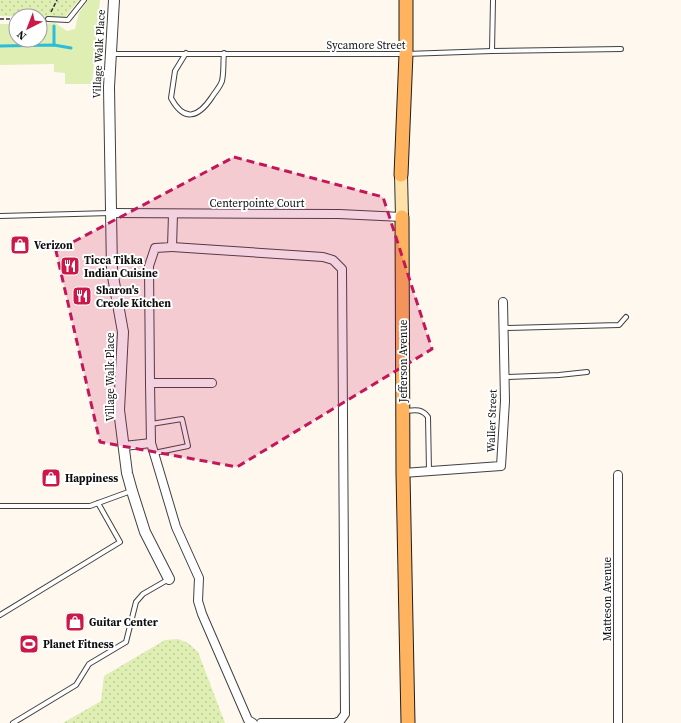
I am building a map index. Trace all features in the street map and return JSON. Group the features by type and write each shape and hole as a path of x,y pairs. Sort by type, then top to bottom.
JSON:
{"main road":[{"name":"Jefferson Avenue","path":"406,0 406,54 401,175 403,473 408,723"}],"street":[{"name":"Village Walk Place","path":"114,0 109,87 112,271 123,332 119,410 127,473 132,491 145,532 169,579"},
{"name":"Centerpointe Court","path":"111,213 339,214 402,217"},
{"path":"172,247 173,214"},
{"path":"253,723 248,720 202,614 198,601 199,578 176,527 151,443 149,266 155,248 172,247 323,257 333,260 342,269 345,714 340,721 335,723 261,723"},
{"name":"Waller Street","path":"403,473 501,466 505,401 503,302"},
{"path":"150,383 212,383"},
{"path":"124,446 151,443"},
{"name":"Matteson Avenue","path":"618,475 618,723"}],"lane":[{"path":"48,19 68,20 84,0"},
{"path":"492,51 493,0"},
{"name":"Sycamore Street","path":"111,54 406,54 621,48"},
{"path":"186,53 175,71 171,98 181,112 197,114 222,81 224,53"},
{"path":"0,216 111,213"},
{"path":"504,328 619,325 626,317"},
{"path":"505,377 560,375 587,372"},
{"path":"403,411 420,410 425,412 428,417 429,471"},
{"path":"150,424 182,419 188,446 154,453"},
{"path":"0,506 90,506 132,491"},
{"path":"0,616 120,542 98,503"},
{"path":"13,723 76,685 89,664 126,642 136,602 143,594 169,579"}],"highlighted area":[{"path":"234,157 383,197 432,349 237,467 100,442 56,251"}],"green space":[{"path":"0,0 79,0 65,17 48,17 48,8 8,8 8,16 0,16"},
{"path":"88,0 100,0 92,84 65,84 65,73 54,72 54,64 0,65 0,24 8,24 8,48 48,48 48,23 55,23 67,31 75,29 79,13"},
{"path":"178,639 188,643 198,652 225,723 63,723 101,701 104,676 165,640"}],"waterway":[{"path":"54,26 54,45"},
{"path":"0,46 54,45 71,48"}],"place":[{"name":"Verizon","path":"20,245"},
{"name":"Ticca Tikka Indian Cuisine","path":"70,266"},
{"name":"Sharon's Creole Kitchen","path":"82,296"},
{"name":"Happiness","path":"51,478"},
{"name":"Guitar Center","path":"75,622"},
{"name":"Planet Fitness","path":"29,644"}]}
